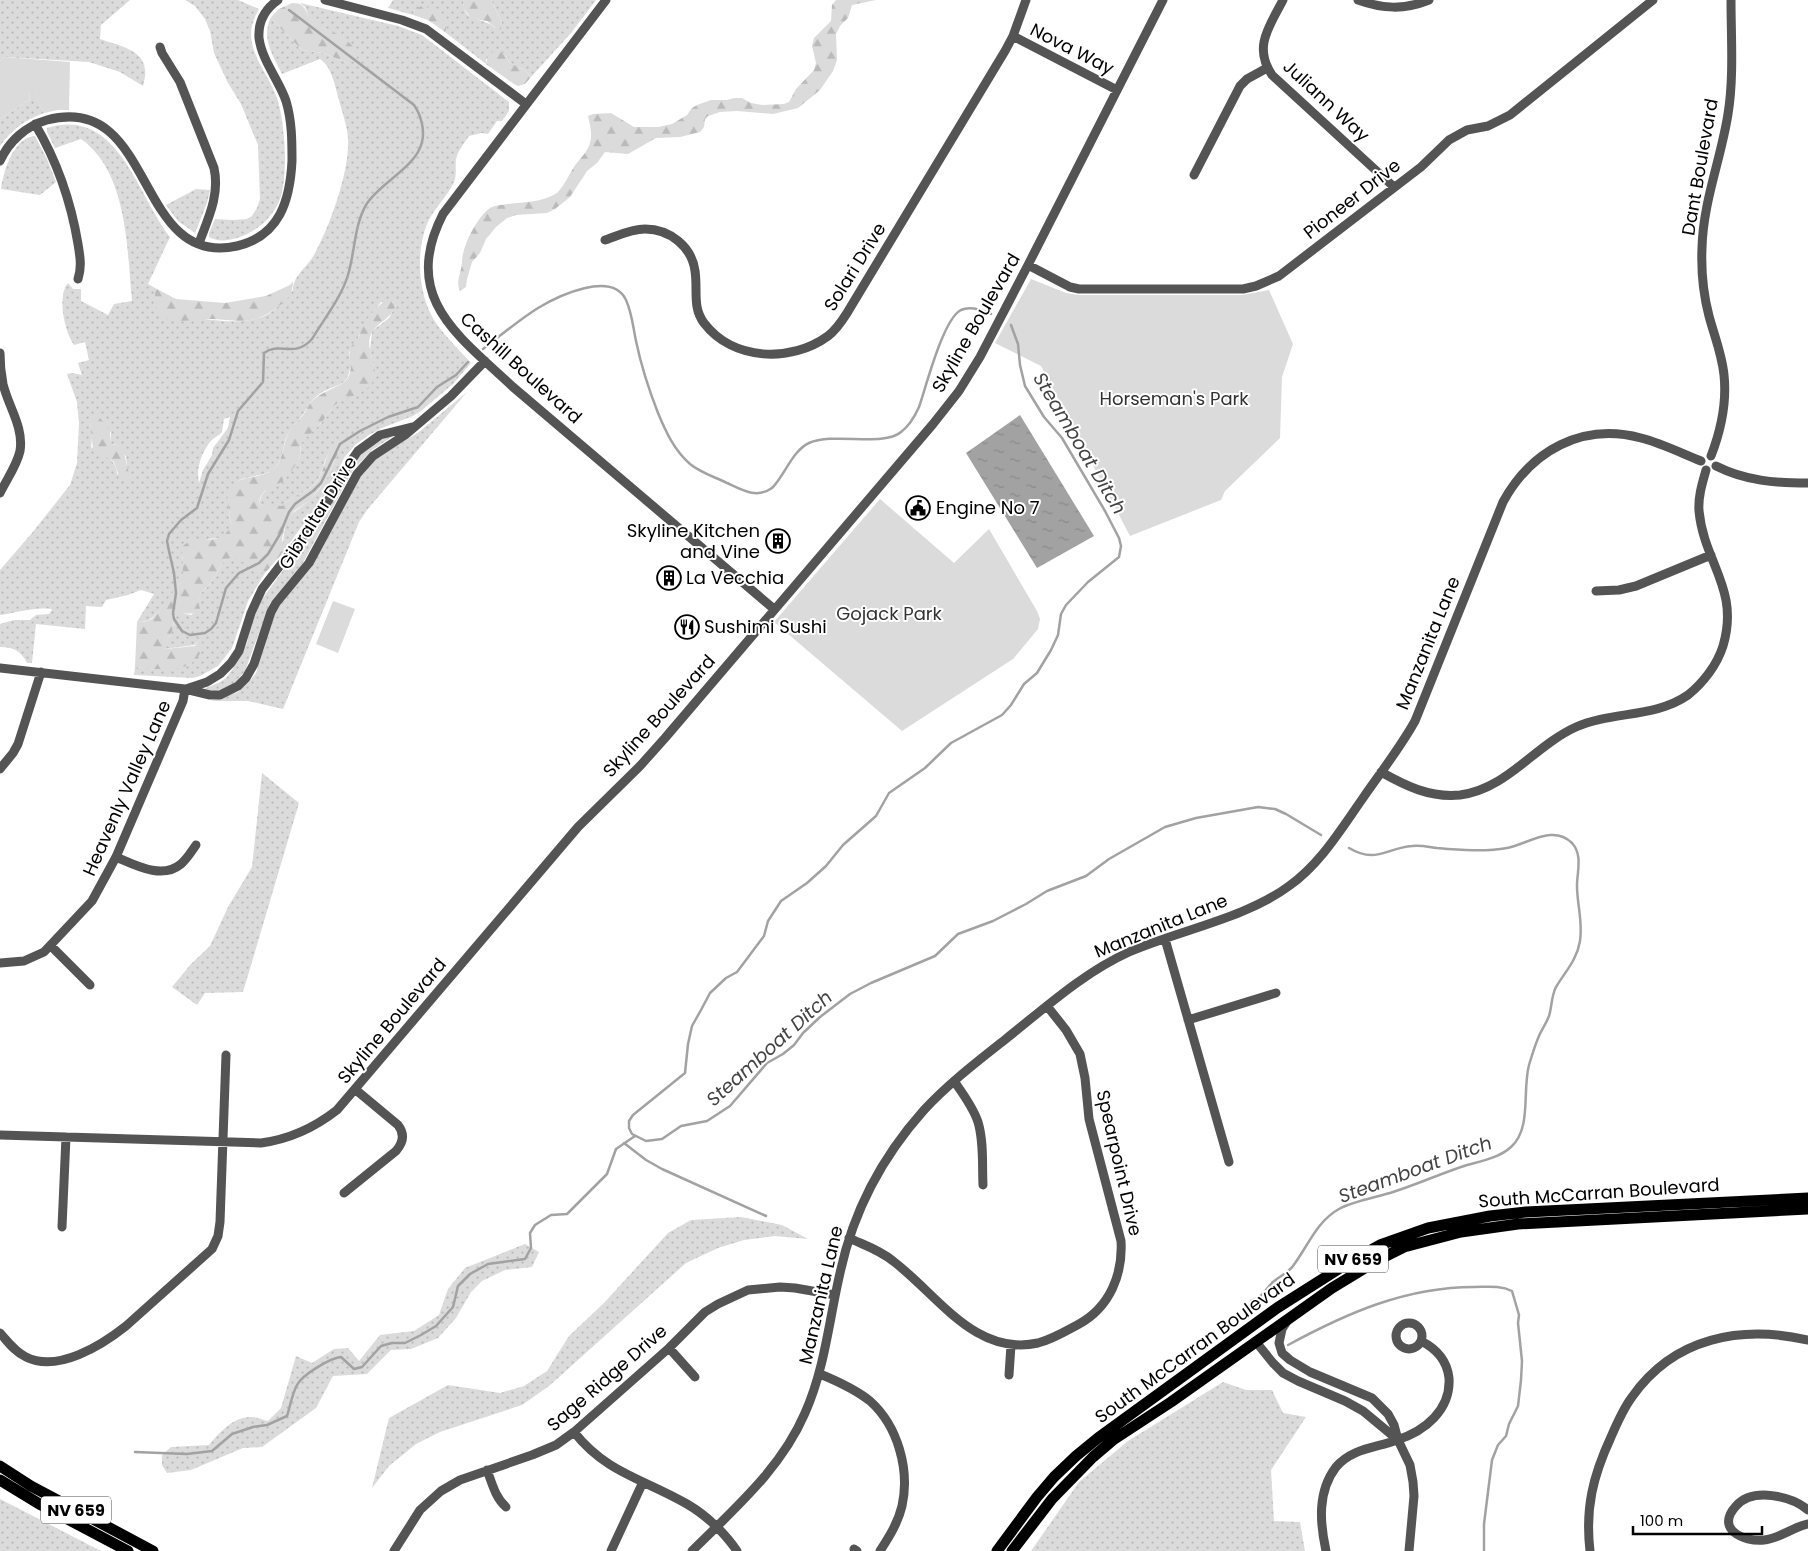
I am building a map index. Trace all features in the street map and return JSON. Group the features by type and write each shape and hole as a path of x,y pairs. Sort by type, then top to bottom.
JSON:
{"main road":[{"name":"South McCarran Boulevard","path":"997,1551 1054,1477 1098,1438 1277,1308 1351,1260 1380,1245 1428,1228 1461,1221 1526,1212 1808,1198"},
{"name":"South McCarran Boulevard","path":"1012,1551 1052,1499 1092,1457 1336,1285 1404,1247 1461,1232 1518,1224 1808,1210"},
{"path":"1256,1342 1266,1322 1277,1308"},
{"name":"NV 659","path":"0,1466 31,1486 153,1551"},
{"name":"NV 659","path":"0,1480 41,1505 128,1551"}],"street":[{"path":"0,161 4,152 15,138 35,124 53,119 71,118 91,121 115,135 127,151 169,222 182,234 199,243 216,247 235,246 254,240 270,228 285,205 291,179 292,136 289,115 285,100 262,50 259,37 259,29 264,14 278,0"},
{"path":"325,0 402,20 426,29 526,104"},
{"name":"Cashill Boulevard","path":"606,0 448,207 434,232 429,255 432,290 440,312 455,332 485,361 774,609"},
{"name":"Solari Drive","path":"605,240 633,230 644,229 665,233 684,245 694,263 696,306 699,314 710,330 731,344 758,354 771,355 800,351 816,344 829,335 848,313 1013,36 1026,0"},
{"name":"Skyline Boulevard","path":"0,1135 261,1143 292,1136 322,1122 337,1110 578,827 650,755 954,397 980,357 1163,0"},
{"name":"Juliann Way","path":"1283,0 1263,44 1263,55 1267,68 1272,75 1394,187"},
{"path":"1358,0 1389,8 1403,7 1429,0"},
{"name":"Pioneer Drive","path":"1028,265 1070,287 1079,289 1242,289 1256,286 1279,276 1421,167 1457,134 1488,126 1510,115 1653,0"},
{"name":"Dant Boulevard","path":"1711,456 1721,426 1725,386 1723,368 1704,291 1701,269 1702,245 1705,216 1728,113 1731,0"},
{"name":"Nova Way","path":"1013,36 1117,90"},
{"path":"160,47 184,92 214,168 216,178 214,204 199,243"},
{"path":"1194,175 1240,86 1247,79 1267,68"},
{"path":"35,124 55,163 68,203 80,262 78,279"},
{"path":"0,353 3,383 18,427 20,442 16,463 0,493"},
{"name":"Gibraltar Drive","path":"0,668 185,689 210,695 220,695 238,686 246,678 254,664 271,612 276,603 309,563 357,474 373,456 422,421 451,396 485,361"},
{"name":"Gibraltar Drive","path":"185,689 207,682 220,674 231,663 239,651 250,613 262,589 317,518 334,493 344,471 358,452 380,435 412,427"},
{"name":"Manzanita Lane","path":"692,1551 757,1486 778,1460 804,1415 820,1374 849,1238 866,1197 888,1157 918,1117 954,1081 1047,1006 1098,968 1131,952 1258,904 1291,884 1320,857 1382,772 1415,721 1503,502 1511,488 1527,468 1546,452 1570,441 1599,434 1612,434 1641,438 1701,461"},
{"path":"1711,456 1715,460 1716,466 1712,470 1706,470 1702,467 1701,461 1705,457 1711,456"},
{"path":"1716,466 1738,476 1760,481 1808,483"},
{"path":"1382,772 1415,789 1430,793 1452,795 1474,792 1502,780 1544,746 1577,727 1611,716 1659,709 1687,695 1707,676 1715,663 1726,635 1728,620 1725,592 1702,529 1699,506 1701,486 1706,470"},
{"path":"1596,591 1619,590 1636,586 1711,555"},
{"path":"0,769 13,754 18,744 41,672"},
{"name":"Heavenly Valley Lane","path":"0,963 24,961 35,957 51,946 92,900 116,857 183,701 185,689"},
{"path":"116,857 148,870 169,870 181,865 196,845"},
{"path":"1165,939 1229,1162"},
{"path":"51,946 90,985"},
{"path":"1188,1020 1276,994"},
{"name":"Spearpoint Drive","path":"849,1238 874,1249 894,1261 969,1328 995,1342 1026,1345 1052,1338 1084,1321 1094,1313 1110,1294 1117,1281 1122,1255 1119,1230 1089,1120 1085,1078 1080,1054 1072,1039 1047,1006"},
{"path":"0,1333 20,1354 32,1360 57,1361 82,1353 113,1336 212,1249 219,1230 226,1055"},
{"path":"954,1081 969,1104 978,1124 982,1144 983,1185"},
{"path":"344,1192 396,1151 403,1138 398,1125 356,1090"},
{"path":"62,1228 66,1137"},
{"name":"Sage Ridge Drive","path":"394,1551 414,1518 431,1498 460,1480 544,1451 556,1445 574,1432 669,1348 705,1312 718,1304 748,1290 780,1287 836,1295"},
{"path":"1289,1318 1282,1329 1279,1343 1282,1353 1310,1372 1372,1398 1388,1414 1394,1425 1398,1440 1410,1465 1413,1482 1410,1551"},
{"path":"1590,1551 1588,1534 1589,1506 1594,1479 1600,1461 1622,1412 1638,1389 1657,1370 1686,1350 1722,1337 1757,1333 1808,1340"},
{"path":"1326,1551 1320,1519 1326,1485 1335,1469 1349,1456 1359,1451 1415,1433 1437,1416 1442,1408 1448,1389 1447,1367 1436,1350 1421,1341"},
{"path":"1256,1342 1284,1373 1363,1411 1398,1440"},
{"path":"1009,1374 1012,1345"},
{"path":"669,1348 695,1377"},
{"path":"820,1374 845,1385 868,1400 883,1416 897,1442 904,1472 903,1497 894,1528 880,1551"},
{"path":"574,1432 596,1456 610,1466 687,1504 716,1527 738,1551"},
{"path":"487,1470 496,1494 506,1507"},
{"path":"611,1551 643,1482"},
{"path":"1808,1510 1784,1497 1761,1496 1740,1502 1731,1514 1730,1527 1737,1536 1755,1540 1778,1537 1808,1524"}],"green space":[{"path":"0,0 130,0 101,25 100,39 128,49 140,57 145,72 143,86 120,72 89,62 5,57 0,61"},
{"path":"185,0 238,0 259,9 253,22 252,45 273,89 280,111 285,161 283,186 279,202 269,218 254,230 229,240 213,239 209,237 209,233 215,219 247,219 252,216 257,208 260,199 258,145 241,104 228,83 214,53 210,31 205,19 195,6"},
{"path":"393,0 464,0 466,13 495,28 502,23 491,0 596,0 571,33 531,77 524,70 509,62 507,56 486,59 486,64 445,32 447,29 442,15 415,9 413,15 388,8"},
{"path":"464,0 491,0 502,23 501,29 498,30 487,21 472,19 464,9"},
{"path":"836,0 876,0 852,5 848,18 840,26 836,34 837,60 833,71 820,90 798,108 773,114 737,111 720,112 705,119 704,127 700,132 680,137 656,138 628,154 605,152 597,163 587,171 570,197 555,209 547,213 516,215 507,218 496,227 486,239 480,253 472,262 466,287 460,291 458,280 463,252 478,221 487,210 494,206 540,200 557,193 588,147 591,131 588,116 611,113 634,127 658,127 672,124 687,115 692,108 711,100 742,98 751,103 762,105 789,102 796,89 814,70 816,63 812,46 814,38 831,21 832,5"},
{"path":"292,3 297,3 304,7 314,22 346,40 357,51 357,58 348,63 323,53 302,50 271,17 279,9"},
{"path":"300,3 398,26 422,35 509,102 509,111 502,121 497,121 488,134 482,133 469,136 461,147 456,159 454,182 427,224 421,249 420,276 426,303 431,315 442,331 471,363 453,384 421,411 382,428 355,445 344,458 329,489 281,555 287,522 323,484 335,461 340,445 328,455 317,481 282,506 262,506 259,503 262,495 267,489 284,480 300,457 301,443 304,439 321,423 333,407 374,367 370,350 372,331 389,318 396,305 381,302 363,326 357,341 349,352 349,375 345,381 317,395 310,403 288,434 281,458 274,469 270,472 242,479 234,485 228,493 230,528 226,535 220,538 208,539 182,556 183,576 156,615 147,621 137,622 154,594 141,590 106,600 102,607 86,606 85,629 36,624 32,663 27,663 16,650 0,647 0,624 14,620 30,620 36,615 49,614 52,610 38,609 0,615 0,570 70,485 77,463 79,424 77,402 67,374 82,375 78,363 89,360 85,342 74,345 67,331 62,305 65,289 68,283 73,289 81,289 81,301 108,315 114,304 132,301 129,259 122,213 108,171 96,153 81,139 55,148 47,128 71,125 92,130 108,142 123,158 170,237 148,284 155,288 158,310 216,320 247,321 260,318 274,310 288,296 293,290 295,280 314,255 338,198 346,166 348,151 347,128 334,83 324,62 320,59 282,74 267,39 268,25 271,17 302,50 323,53 348,63 328,30 317,25 309,18 305,7","holes":["230,417 228,428 213,448 212,455 203,470 199,483 199,467 204,451 212,440 222,432 224,419","90,423 111,432 110,444 118,445 126,457 130,477 117,474 112,461 91,447"]},
{"path":"422,6 441,11 446,25 445,32 428,20 413,15 415,9"},
{"path":"496,50 504,54 509,62 524,70 531,77 525,84 518,86 514,84 486,64 488,55"},
{"path":"5,57 70,62 69,110 44,113 34,94 30,93 29,100 0,119 0,61"},
{"path":"30,93 34,93 44,113 19,126 0,146 0,119 29,100"},
{"path":"35,136 47,159 56,182 40,195 1,189 4,173 14,150 26,139"},
{"path":"196,189 210,190 195,233 178,221 166,205"},
{"name":"Horseman's Park","path":"1031,279 1066,293 1079,295 1242,295 1269,290 1293,344 1282,377 1280,438 1225,491 1221,500 1130,536 1041,366 995,343"},
{"path":"293,281 291,293 285,301 269,313 252,320 206,319 182,321 170,319 161,314 156,302 155,288 176,299 225,303 266,296 290,285"},
{"path":"387,300 396,302 395,307 390,315 376,327 370,337 369,344 375,370 372,383 364,391 342,400 333,407 321,423 303,441 299,459 287,477 282,482 266,490 261,497 259,503 262,506 282,506 310,488 318,480 328,454 338,442 340,445 338,453 327,479 310,500 294,511 290,518 284,530 282,539 284,547 281,555 265,573 252,568 238,558 225,559 210,584 199,595 199,612 176,615 165,649 195,646 201,640 203,644 202,649 194,661 187,666 170,669 135,667 137,622 152,619 179,584 183,574 182,547 192,541 214,539 224,535 230,524 228,497 232,485 241,480 269,472 277,466 289,431 304,414 311,402 321,394 344,382 349,376 351,347 370,316"},
{"path":"467,392 367,510 359,522 283,709 248,701 211,701 238,692 256,673 275,614 281,603 310,569 359,479 378,457 419,432"},
{"path":"93,416 98,416 110,429 110,444 118,445 123,449 131,482 126,483 120,479 114,462 93,449 90,423"},
{"path":"388,436 392,437 372,450 353,470 300,568 270,603 245,671 234,684 224,689 215,691 204,689 226,678 232,670 247,643 251,624 262,599 321,519 348,470 362,453"},
{"name":"Gojack Park","path":"880,499 954,563 989,529 1040,619 1038,629 1013,659 902,731 774,622"},
{"path":"233,556 255,570 265,573 248,601 232,648 218,666 193,678 134,675 135,667 163,669 190,664 199,640 195,645 164,649 172,632 175,617 181,613 191,615 200,608 199,595 210,584 225,559"},
{"path":"333,601 355,609 338,653 316,644"},
{"path":"262,773 299,803 243,992 205,993 197,1005 172,987 191,964 210,946 228,907 252,867"},
{"path":"741,1217 782,1225 808,1239 775,1236 744,1240 718,1248 686,1263 549,1386 522,1405 440,1432 416,1444 389,1466 372,1488 389,1418 448,1385 500,1393 524,1386 547,1371 569,1336 604,1303 668,1233 691,1220"},
{"path":"525,1244 539,1252 532,1267 505,1270 482,1281 471,1292 456,1318 438,1338 411,1349 391,1350 367,1374 333,1376 316,1408 262,1447 243,1448 191,1470 167,1473 162,1465 162,1455 171,1447 209,1445 233,1422 245,1417 254,1417 268,1421 281,1408 296,1356 312,1363 334,1349 348,1348 359,1361 380,1335 414,1331 439,1315 448,1289 465,1268"},
{"path":"1223,1382 1246,1390 1272,1390 1283,1413 1306,1417 1271,1470 1274,1521 1300,1522 1305,1551 1031,1551 1079,1482 1128,1441"},
{"path":"0,1499 101,1551 0,1551"}],"water":[{"path":"1020,415 1094,536 1037,568 966,453"}],"waterway":[{"name":"Steamboat Ditch","path":"289,10 414,105 422,123 423,137 413,160 379,190 366,205 359,222 345,284 312,339 299,348 276,349 264,353 263,382 238,411 229,440 208,474 197,508 181,520 169,534 167,541 176,593 173,613 174,619 182,631 190,635 205,633 211,629 216,623 226,588 239,573 259,563 268,554 280,534 289,512 295,504 321,483 340,444 360,431 388,417 418,407 437,387 456,375 468,362"},
{"name":"Steamboat Ditch","path":"483,349 531,313 558,297 584,288 597,286 609,287 619,291 626,300 630,310 640,359 651,395 664,427 675,447 684,459 699,470 744,491 761,493 772,488 777,483 793,457 809,443 831,439 883,438 901,432 912,421 919,407 942,339 954,316 961,310 968,308 991,314"},
{"name":"Steamboat Ditch","path":"1011,325 1018,344 1025,386 1044,417 1062,438 1105,511 1119,538 1121,546 1119,557 1088,582 1066,605 1061,614 1058,635 1051,650 1037,673 1024,684 1011,705 1002,715 951,743 925,768 889,793 876,816 843,845 826,866 807,883 781,901 768,921 764,936 737,972 726,978 710,993 692,1026 685,1073 633,1115 629,1121 629,1128 632,1134 646,1141 662,1139 681,1126 707,1121 730,1106 767,1063 794,1045 803,1033 820,1017 850,994 935,956 958,934 993,921 1047,891 1086,876 1109,859 1165,827 1196,818 1258,807 1275,809 1321,835"},
{"name":"Steamboat Ditch","path":"1249,1313 1248,1309 1251,1301 1262,1295 1273,1282 1291,1268 1313,1234 1331,1214 1351,1204 1393,1192 1458,1168 1490,1159 1511,1147 1518,1139 1522,1130 1527,1075 1534,1050 1549,1016 1554,991 1573,960 1580,941 1581,926 1577,885 1579,864 1575,848 1565,838 1549,835 1515,846 1490,850 1415,846 1403,847 1381,854 1367,855 1349,848"},
{"path":"135,1452 187,1454 212,1451 232,1434 253,1427 267,1425 287,1416 297,1385 310,1372 324,1364 341,1357 354,1369 362,1367 381,1346 392,1343 405,1343 436,1326 453,1307 458,1286 470,1274 488,1264 525,1259 531,1248 530,1233 535,1225 551,1215 567,1214 607,1174 616,1149 635,1136"},
{"path":"624,1143 646,1160 662,1169 766,1216"},
{"name":"Steamboat Ditch","path":"1288,1345 1332,1322 1401,1297 1449,1288 1493,1287 1512,1291 1519,1315 1518,1323 1522,1361 1521,1380 1518,1406 1509,1424 1506,1436 1498,1445 1492,1460 1484,1524 1484,1551"}],"place":[{"name":"Engine No 7","path":"918,508"},
{"name":"Skyline Kitchen and Vine","path":"778,541"},
{"name":"La Vecchia","path":"669,578"},
{"name":"Sushimi Sushi","path":"687,627"}]}
